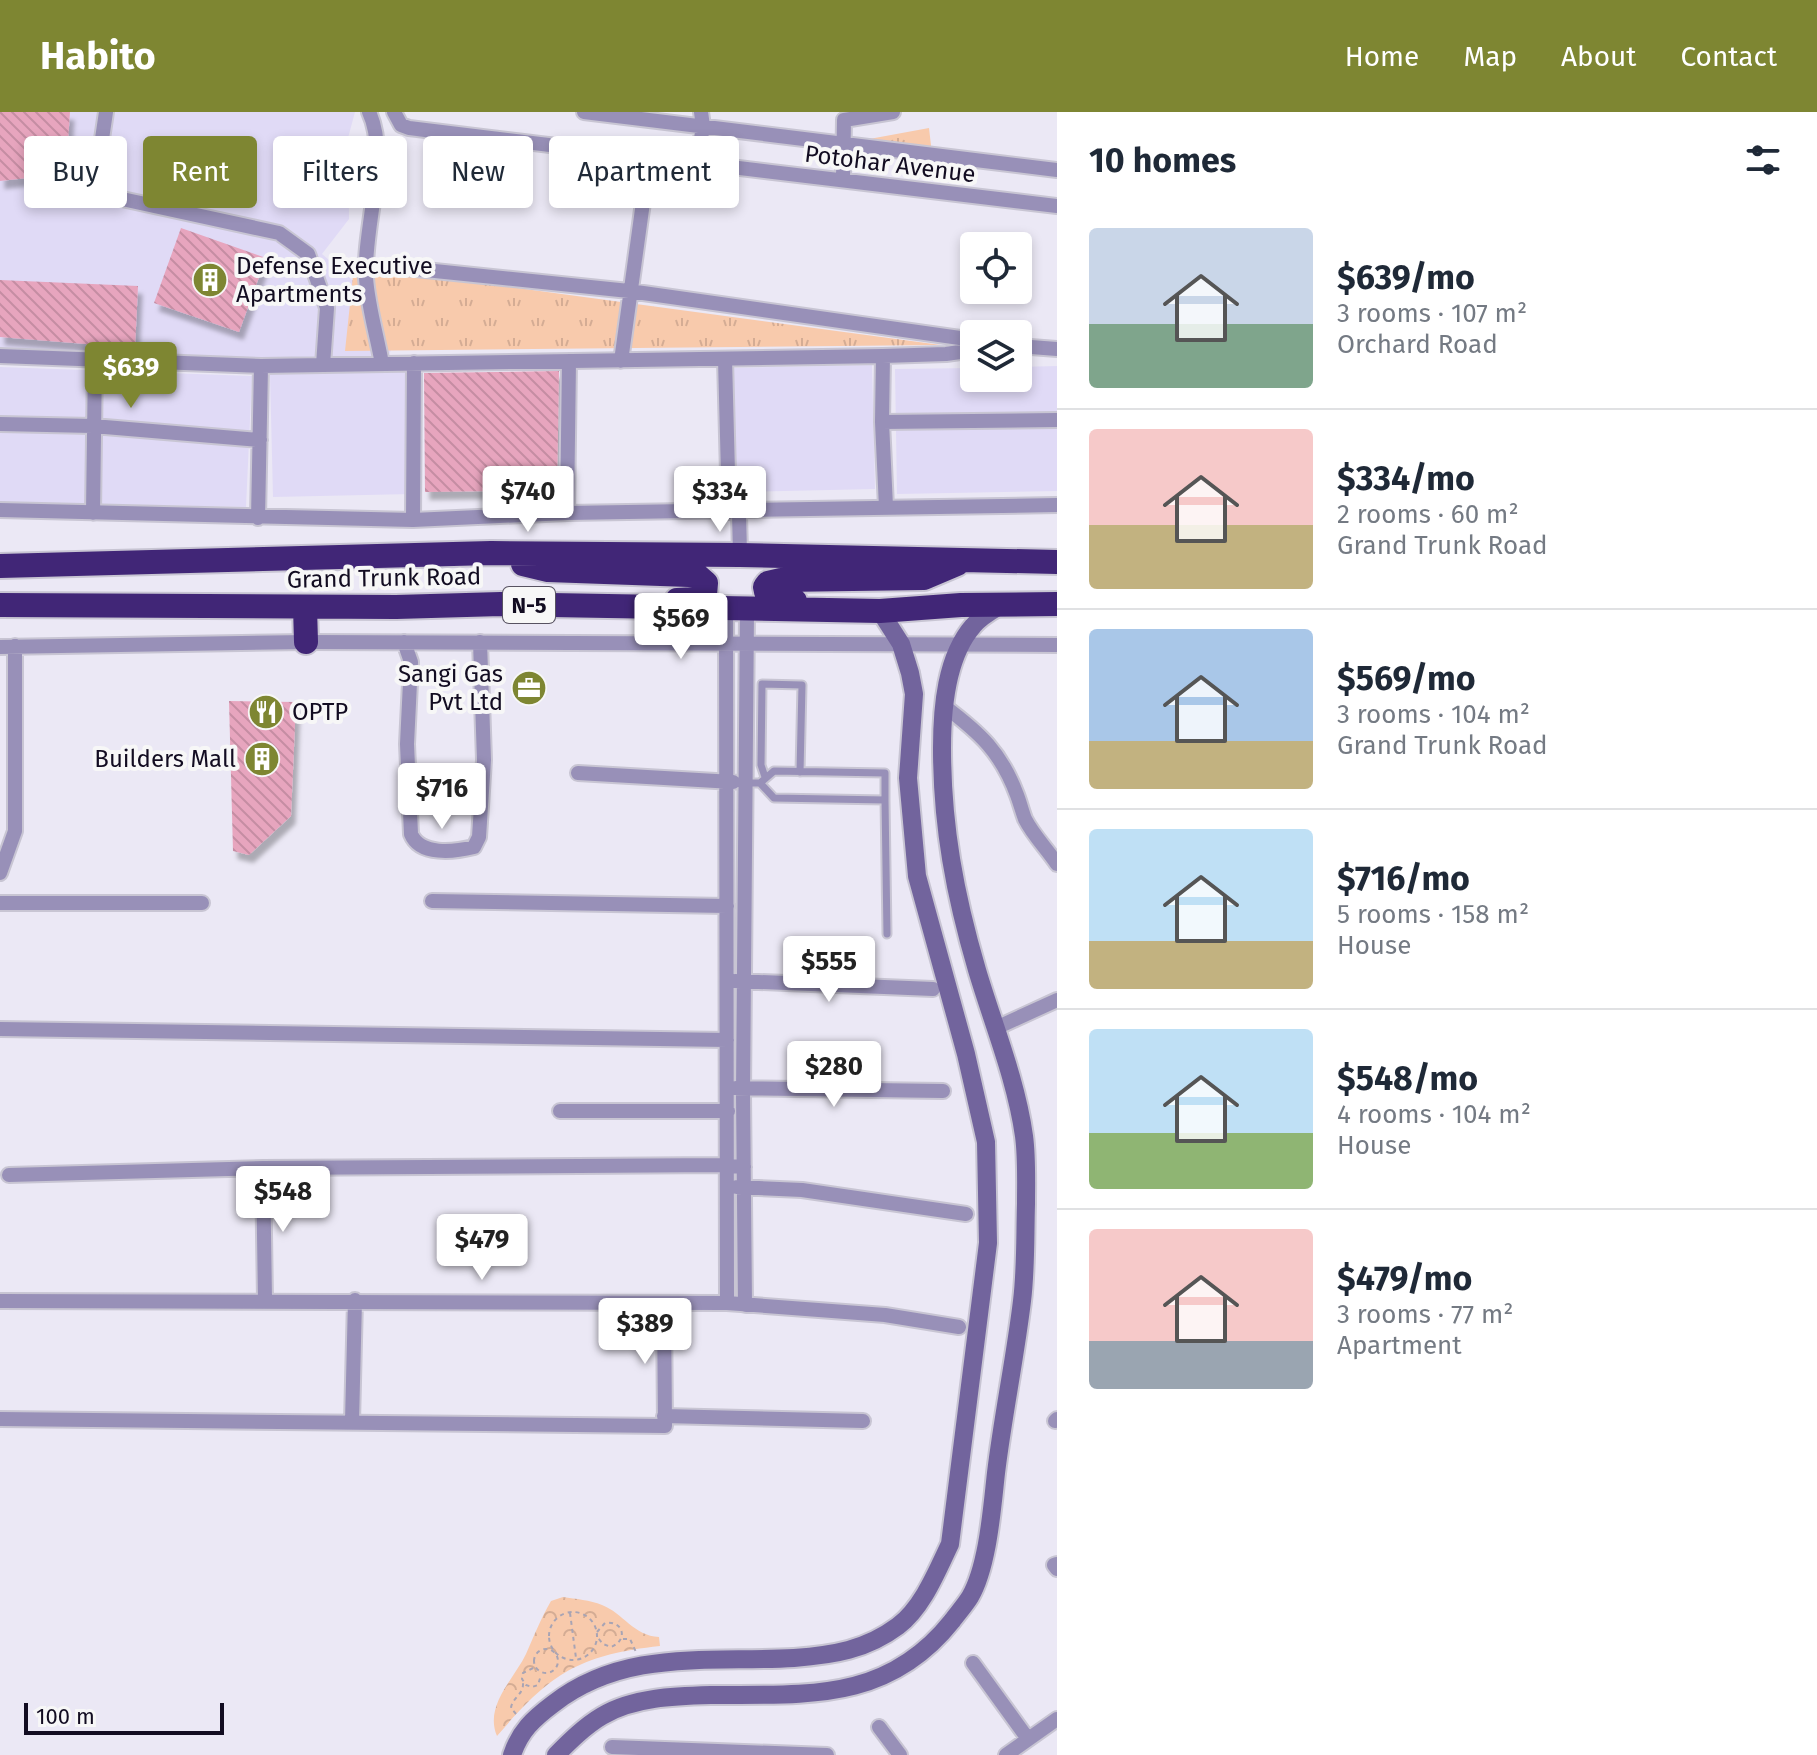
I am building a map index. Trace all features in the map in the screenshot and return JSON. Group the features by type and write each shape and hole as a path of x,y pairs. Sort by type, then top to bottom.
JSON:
{"highway":[{"name":"Grand Trunk Road","path":"0,566 491,553 1057,562"},
{"path":"491,553 548,570 698,576 706,583 707,590 705,595 696,599 556,596 501,604"},
{"path":"961,605 907,601 781,601 769,596 765,587 774,580 924,578 963,561"},
{"name":"Grand Trunk Road","path":"0,605 305,607 501,604 880,611 961,605 1057,604"},
{"path":"305,607 306,642"}],"street":[{"path":"106,112 95,186 99,194 279,233 308,254 327,308 323,365"},
{"path":"369,112 379,141 367,240 366,280 382,364"},
{"name":"Potohar Avenue","path":"394,112 397,122 409,128 549,146"},
{"name":"Potohar Avenue","path":"584,112 702,119 845,143 1057,170"},
{"path":"843,179 843,116 893,112"},
{"name":"Potohar Avenue","path":"739,168 1057,206"},
{"path":"621,361 642,208"},
{"path":"396,267 629,291 960,338"},
{"path":"1032,347 1057,349"},
{"path":"0,356 261,366 883,356 960,352"},
{"path":"883,356 886,507"},
{"path":"725,359 734,512 740,555"},
{"path":"93,513 95,360"},
{"path":"567,513 569,361"},
{"path":"413,520 414,363"},
{"path":"258,518 261,366"},
{"path":"882,422 1057,420"},
{"path":"0,424 93,426 260,440"},
{"path":"0,510 413,520 567,513 1057,505"},
{"path":"556,1755 604,1715 649,1700 682,1696 808,1695 886,1676 910,1663 933,1644 970,1596 978,1577 994,1504 1023,1297 1024,1134 1006,1061 976,967 946,840 944,702 961,644 973,625 1003,604"},
{"path":"727,1303 726,643 737,610"},
{"path":"737,610 748,643 757,781 745,982 745,1305"},
{"path":"512,1755 518,1737 526,1726 579,1685 607,1673 677,1661 813,1656 859,1648 900,1625 930,1585 950,1544 988,1243 986,1142 966,1054 917,876 908,778 914,694 907,658 880,611"},
{"path":"0,873 15,831 8,646 306,642 1057,645"},
{"path":"404,642 411,662 407,744 411,834 415,843 423,849 447,850 474,847 479,837 484,760 480,642"},
{"path":"914,694 944,702 980,733 1008,774 1032,832 1043,842 1057,864"},
{"path":"578,773 757,781"},
{"path":"432,901 727,906"},
{"path":"0,903 202,903"},
{"path":"727,981 933,989"},
{"path":"996,1028 1057,1000"},
{"path":"0,1029 727,1040"},
{"path":"727,1088 943,1091"},
{"path":"560,1111 728,1111"},
{"path":"9,1175 263,1168 744,1167"},
{"path":"263,1168 265,1300"},
{"path":"728,1186 802,1190 966,1214"},
{"path":"352,1422 355,1300"},
{"path":"0,1301 727,1303 885,1315 959,1327"},
{"path":"0,1419 665,1426 664,1304"},
{"path":"664,1416 863,1421"},
{"path":"973,1663 1028,1739"},
{"path":"1006,1755 1057,1719"},
{"path":"879,1727 900,1755"},
{"path":"612,1747 827,1755"}],"lane":[{"path":"757,781 761,765 762,684 802,685 800,772"},
{"path":"757,781 774,771 885,773 887,934"},
{"path":"757,781 774,798 885,800"}],"path":[{"path":"526,1726 511,1708 512,1702 524,1688 522,1676 526,1670 549,1673 556,1669 559,1661 550,1643 549,1631 558,1616 569,1612 588,1616 597,1635 607,1646 630,1639 640,1665"},
{"path":"569,1612 576,1659"},
{"path":"523,1682 528,1687 535,1687 541,1679 534,1659 538,1652 545,1649 566,1659 576,1659 591,1652 601,1625 613,1622 622,1631 622,1639"}],"shaded area":[{"path":"0,112 355,112 349,136 273,136 273,208 349,208 349,219 322,254 359,286 391,350 387,359 263,361 0,355"},
{"path":"872,365 875,489 735,492 733,368"},
{"path":"1057,366 1057,491 897,494 895,369 960,368 960,392 1032,392 1032,367"},
{"path":"0,367 252,376 246,507 0,502"},
{"path":"410,371 412,494 273,497 270,374"}],"green space":[{"path":"929,128 932,154 853,142"},
{"path":"354,266 941,345 345,351"},
{"path":"563,1597 602,1605 642,1633 659,1637 660,1646 607,1655 568,1671 533,1697 497,1736 494,1714 497,1703 526,1654 551,1601"}],"building":[{"path":"0,112 70,112 68,136 24,136 24,178 0,181"},
{"name":"Defense Executive Apartments","path":"181,228 266,258 239,332 154,303"},
{"path":"0,280 138,286 135,348 0,337"},
{"path":"559,371 557,490 425,492 424,373"},
{"name":"Builders Mall","path":"229,701 296,702 291,816 249,855 233,851"}],"place":[{"name":"Defense Executive Apartments","path":"210,280"},
{"name":"Sangi Gas Pvt Ltd","path":"529,688"},
{"name":"OPTP","path":"266,712"},
{"name":"Builders Mall","path":"262,759"}]}
